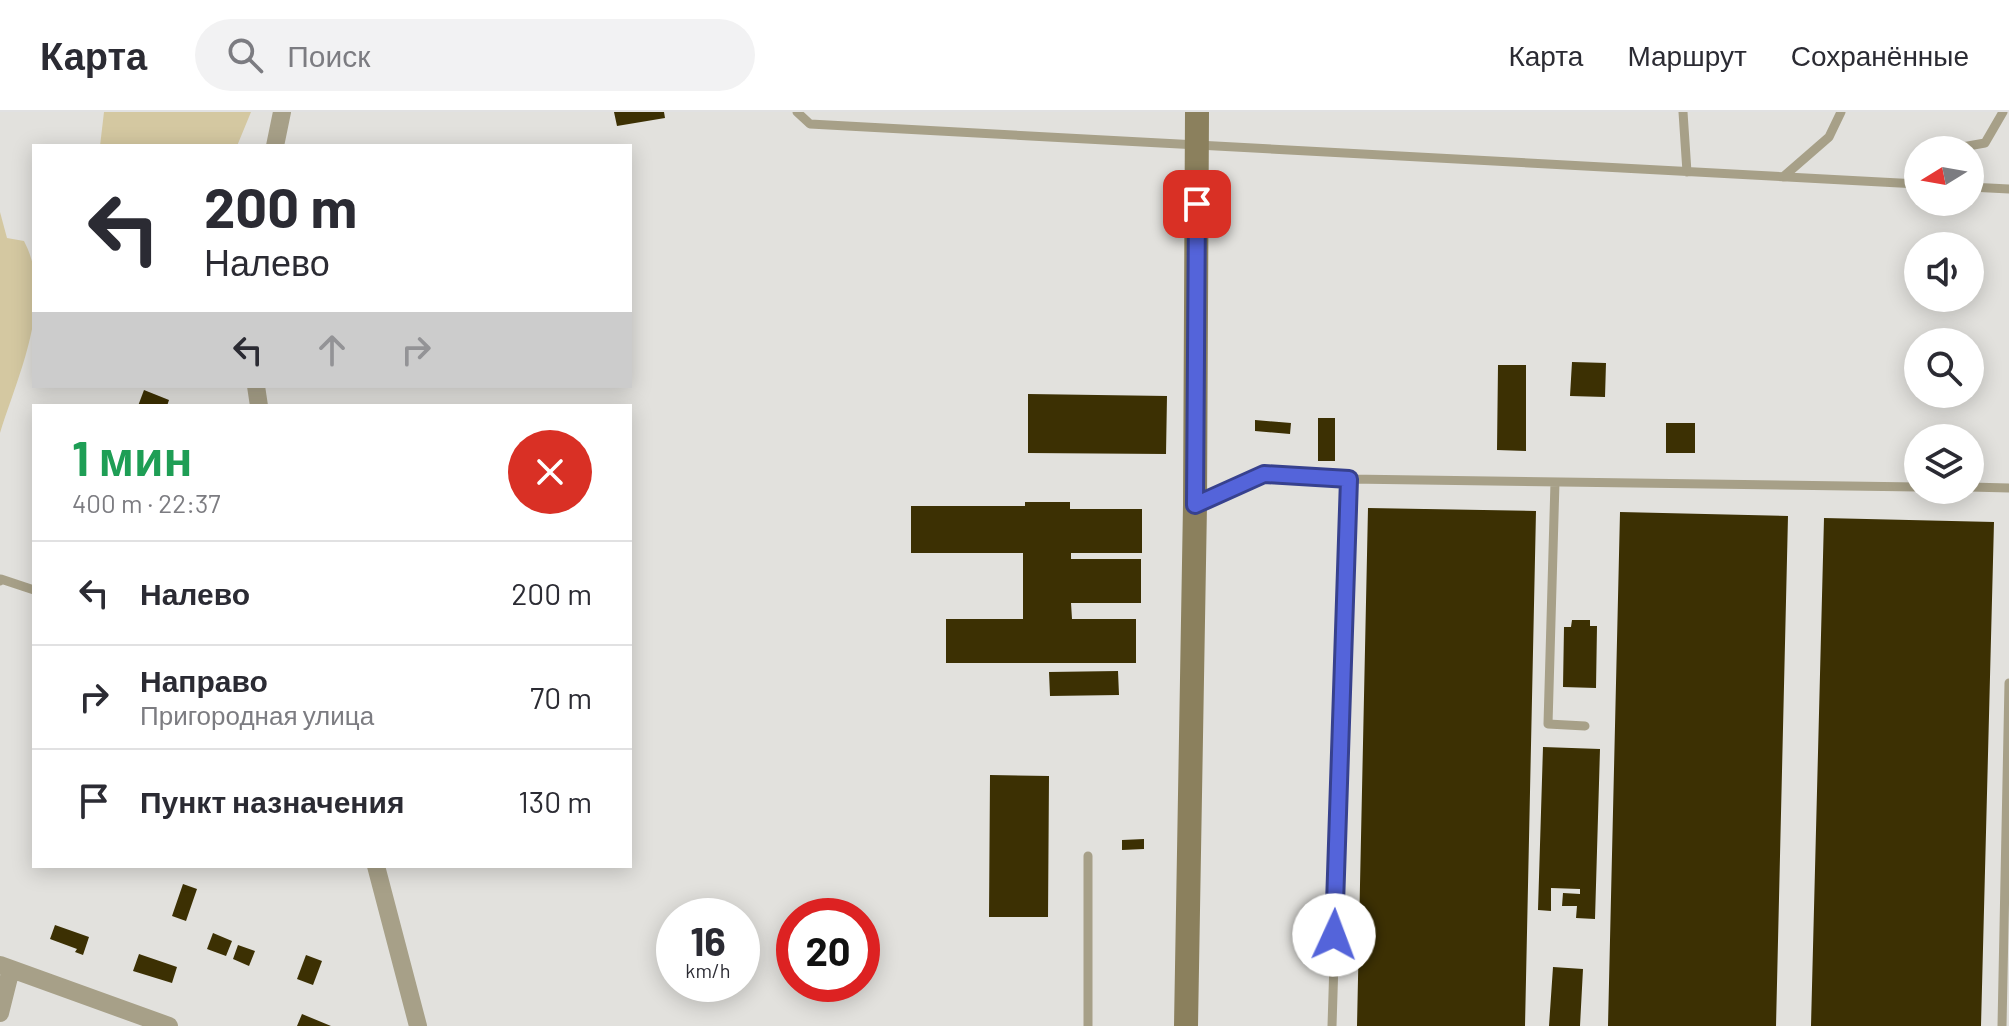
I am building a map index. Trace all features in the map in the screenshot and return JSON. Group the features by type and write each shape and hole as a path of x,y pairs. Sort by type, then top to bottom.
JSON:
{"street":[{"path":"275,144 282,112"},
{"path":"1186,1026 1195,505 1197,112"},
{"path":"377,868 418,1026"},
{"path":"0,1013 5,967 169,1026"}],"lane":[{"path":"797,112 810,124 1904,183"},
{"path":"1683,112 1687,172"},
{"path":"1783,177 1829,137 1841,112"},
{"path":"1984,143 2003,112"},
{"path":"1984,188 2009,189"},
{"path":"1195,505 1264,474 1349,479 1904,487"},
{"path":"1332,1026 1349,479"},
{"path":"1555,482 1548,724 1585,726"},
{"path":"1984,487 2009,488"},
{"path":"0,581 32,589"},
{"path":"2002,1026 2009,683"},
{"path":"1088,856 1088,1026"}],"shaded area":[{"path":"104,112 251,112 238,144 100,144"},
{"path":"0,212 7,238 24,241 32,261 32,327 24,362 0,433"}],"building":[{"path":"614,112 664,112 665,118 617,126"},
{"path":"1572,362 1606,363 1605,397 1570,396"},
{"path":"1498,365 1526,365 1526,451 1497,450"},
{"path":"144,390 169,400 168,404 139,404"},
{"path":"1028,394 1167,396 1166,454 1028,453"},
{"path":"1318,418 1335,418 1335,461 1318,461"},
{"path":"1255,420 1291,423 1290,434 1255,431"},
{"path":"1666,423 1695,423 1695,453 1666,453"},
{"path":"1025,502 1070,502 1070,509 1142,509 1142,553 1071,553 1071,559 1141,559 1141,603 1071,603 1072,619 1136,619 1136,663 946,663 946,619 1023,619 1023,553 911,553 911,506 1025,506"},
{"path":"1368,508 1536,511 1525,1026 1357,1026"},
{"path":"1620,512 1788,516 1776,1026 1608,1026"},
{"path":"1824,518 1994,522 1981,1026 1811,1026"},
{"path":"1572,620 1590,620 1590,626 1597,626 1596,688 1563,687 1564,627 1571,627"},
{"path":"1118,671 1119,695 1050,696 1049,672"},
{"path":"1543,747 1600,749 1595,919 1576,918 1577,906 1562,906 1563,893 1580,894 1580,889 1551,888 1551,911 1538,910"},
{"path":"990,775 1049,776 1048,917 989,917"},
{"path":"1144,839 1144,849 1122,850 1122,840"},
{"path":"183,884 197,889 186,921 172,916"},
{"path":"55,925 89,937 83,955 75,952 77,949 50,939"},
{"path":"213,933 232,941 226,956 207,949"},
{"path":"238,945 255,951 249,966 233,959"},
{"path":"139,954 177,967 172,983 133,971"},
{"path":"306,955 322,961 313,985 297,979"},
{"path":"1553,967 1583,969 1580,1026 1549,1026"},
{"path":"302,1014 331,1026 297,1026"}],"route":[{"path":"1197,204 1195,505 1264,474 1349,479 1334,935"}]}
